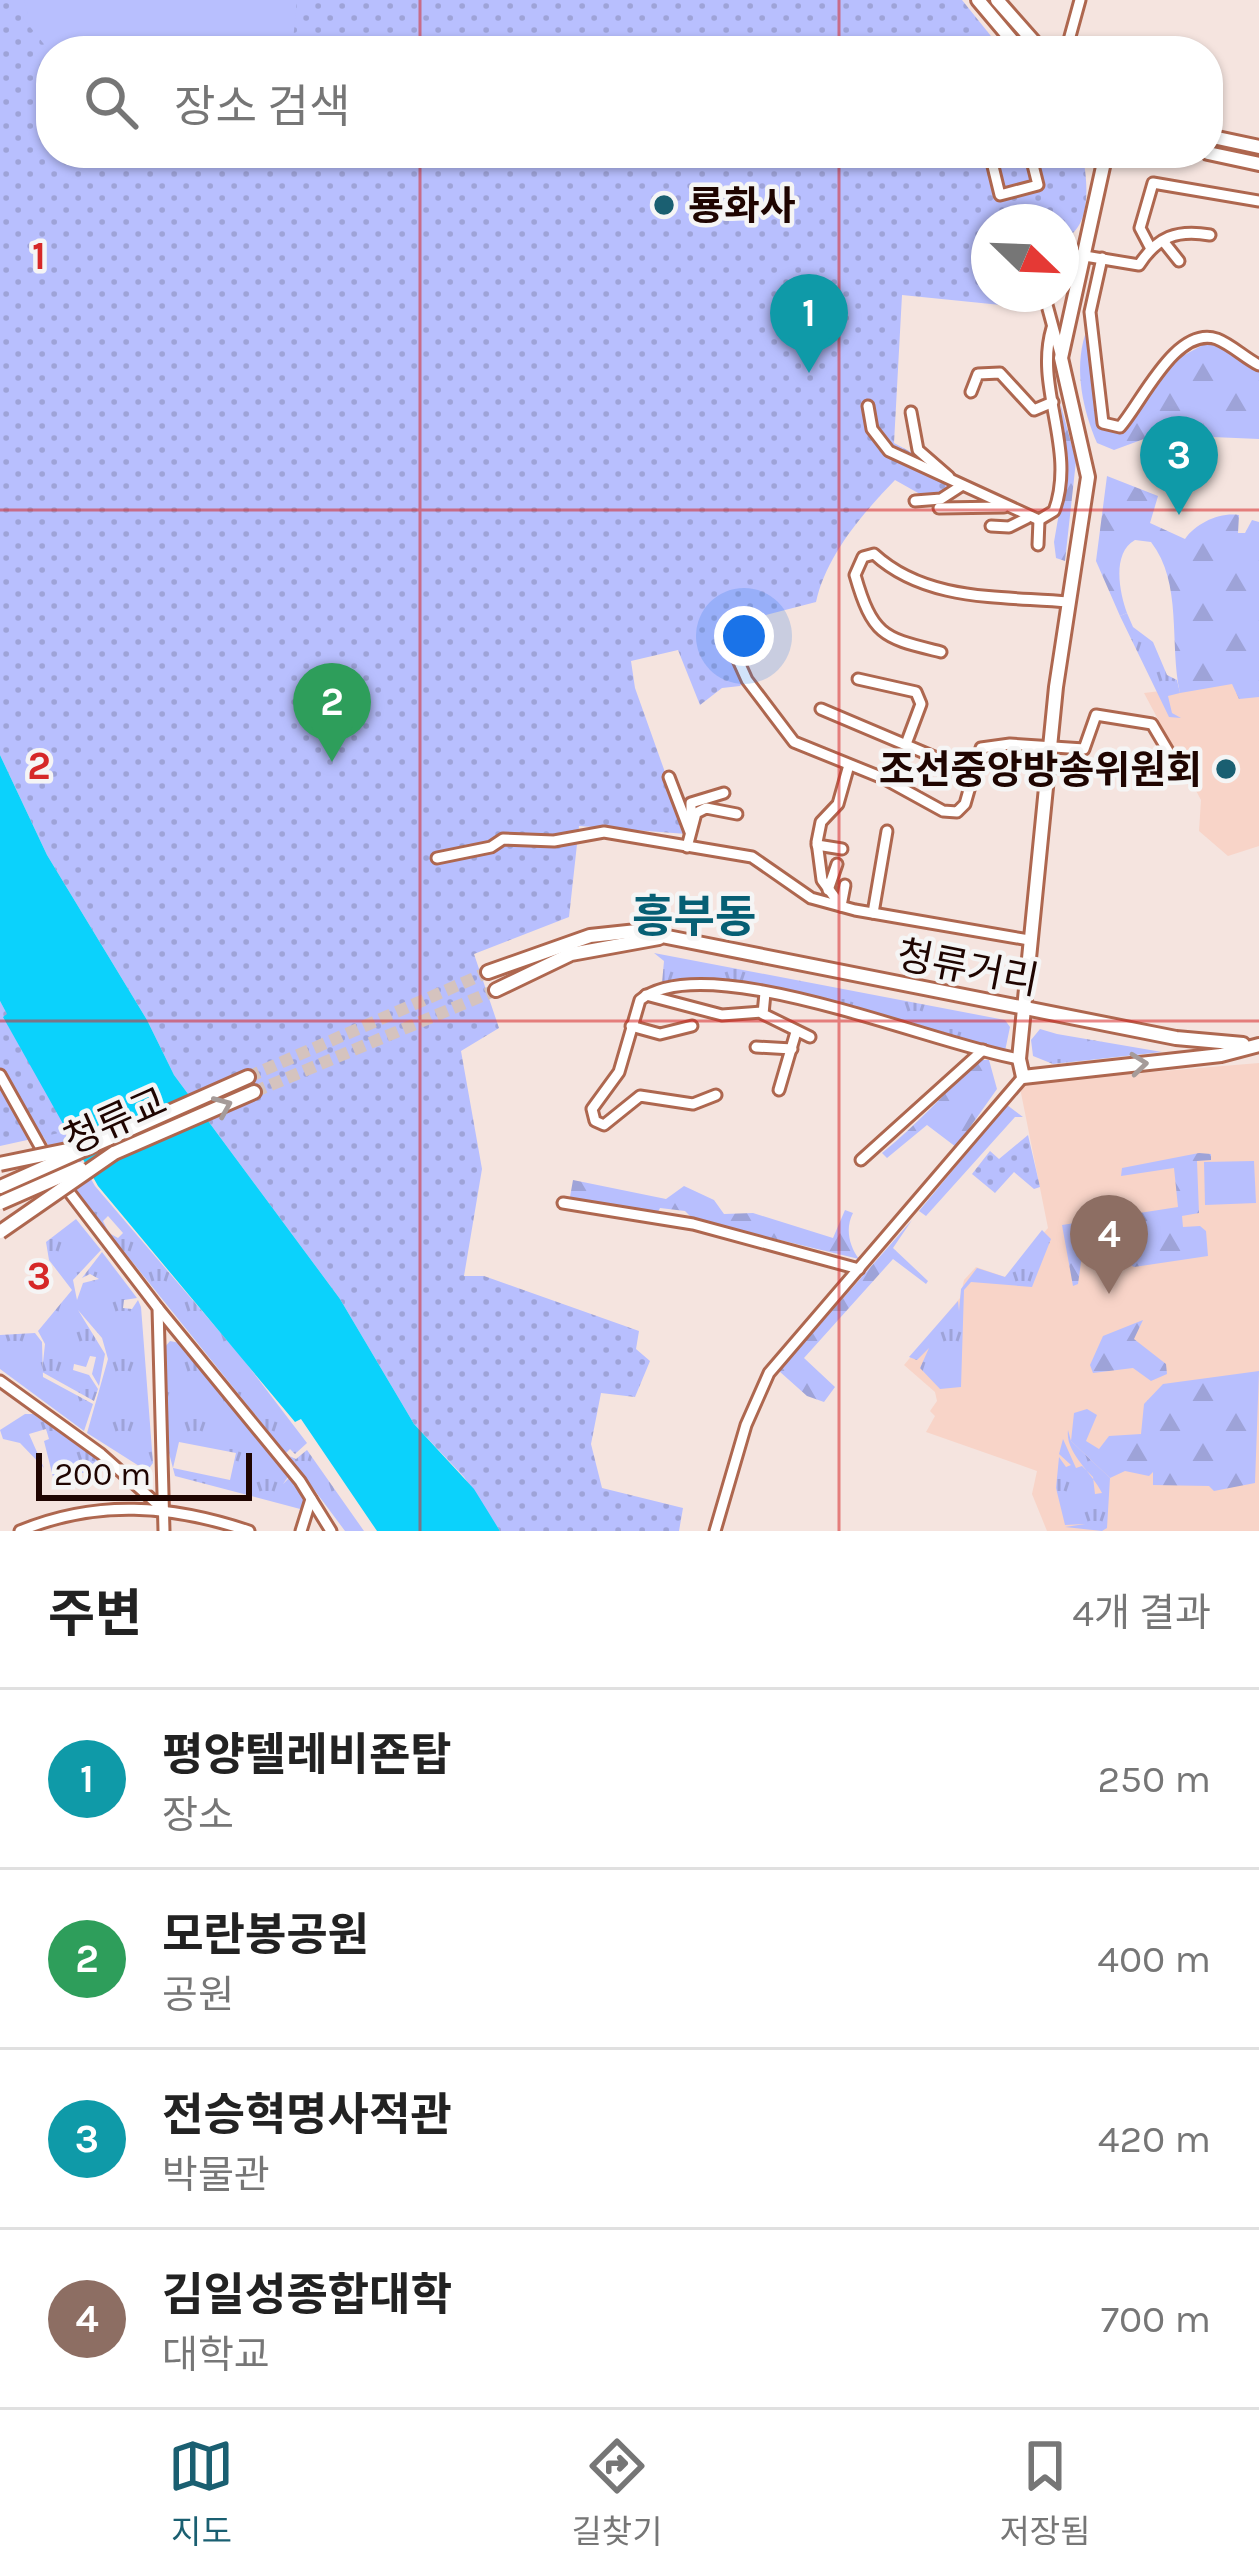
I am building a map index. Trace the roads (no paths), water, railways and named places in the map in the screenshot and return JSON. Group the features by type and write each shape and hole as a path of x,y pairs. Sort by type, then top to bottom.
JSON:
{"main road":[{"path":"978,0 1008,36"},
{"path":"997,0 1029,36"},
{"path":"1223,139 1259,146"},
{"path":"1223,156 1259,164"},
{"path":"1103,168 1061,358 1088,462 1049,748 1019,1059 1023,1077 1221,1055 1259,1044"},
{"name":"청류거리","path":"488,972 590,936 637,931 1211,1044 1259,1044"},
{"name":"청류거리","path":"496,990 571,954 666,938"},
{"name":"청류교","path":"0,1203 248,1077"},
{"name":"청류교","path":"0,1187 254,1092"},
{"path":"0,1164 111,1146"},
{"path":"0,1232 111,1146"}],"street":[{"path":"1070,36 1078,1"},
{"path":"993,168 1000,195 1038,185 1034,168"},
{"path":"1150,247 1140,228 1153,183 1259,201"},
{"path":"1079,254 1138,265 1150,247 1183,231 1210,235"},
{"path":"1162,241 1179,261"},
{"path":"1102,258 1090,313 1098,409 1110,427 1120,427 1176,352 1201,338 1220,340 1259,365"},
{"path":"1048,312 1061,358"},
{"path":"991,526 1009,527 1054,511 1060,483 1060,434 1045,351 1052,328"},
{"path":"971,392 978,374 1000,374 1034,410 1054,402"},
{"path":"868,406 872,429 890,452 1033,519"},
{"path":"911,412 918,450 957,484"},
{"path":"915,501 940,499 957,484"},
{"path":"939,508 1004,507"},
{"path":"1033,519 1038,545"},
{"path":"941,652 892,642 882,634 855,575 863,557 874,554 903,578 929,588 1068,602"},
{"path":"724,629 748,680 794,742 950,812 965,804 972,762 980,748 1010,744 1084,749 1092,719 1102,713 1152,724 1168,751"},
{"path":"858,679 916,692 921,704 906,744"},
{"path":"821,709 957,766 972,762"},
{"path":"841,906 821,880 818,845 821,822 838,804 849,765"},
{"path":"669,777 691,827"},
{"path":"687,847 691,802 724,793"},
{"path":"691,827 706,808 737,814"},
{"path":"873,913 886,831"},
{"path":"437,858 491,847 503,838 554,842 589,832 752,857 811,898 1028,940"},
{"path":"818,845 842,849"},
{"path":"828,890 836,864"},
{"path":"841,906 845,885"},
{"path":"716,1096 693,1104 640,1096 607,1124 595,1121 592,1105 619,1072 635,1009 646,994 664,985 696,981 765,993 1019,1059"},
{"path":"762,1012 765,993"},
{"path":"646,994 722,1015 762,1012 809,1037"},
{"path":"631,1026 660,1034 692,1026"},
{"path":"779,1090 796,1032"},
{"path":"756,1047 792,1049"},
{"path":"861,1160 983,1050"},
{"path":"0,1075 59,1178 311,1498 331,1531"},
{"path":"715,1531 765,1380 1023,1077"},
{"path":"563,1203 693,1224 859,1269"},
{"path":"158,1308 164,1530"},
{"path":"0,1381 101,1454 165,1511"},
{"path":"301,1531 311,1498"},
{"path":"20,1531 79,1511 165,1511 249,1531"}],"tunnel":[{"path":"248,1077 488,972"},
{"path":"254,1092 496,990"}],"place":[{"name":"룡화사","path":"664,205"},
{"name":"평양텔레비죤탑","path":"809,373"},
{"name":"전승혁명사적관","path":"1179,515"},
{"name":"모란봉공원","path":"332,762"},
{"name":"조선중앙방송위원회","path":"1226,769"},
{"name":"김일성종합대학","path":"1109,1294"}],"district":[{"name":"흥부동","path":"694,916"}]}
